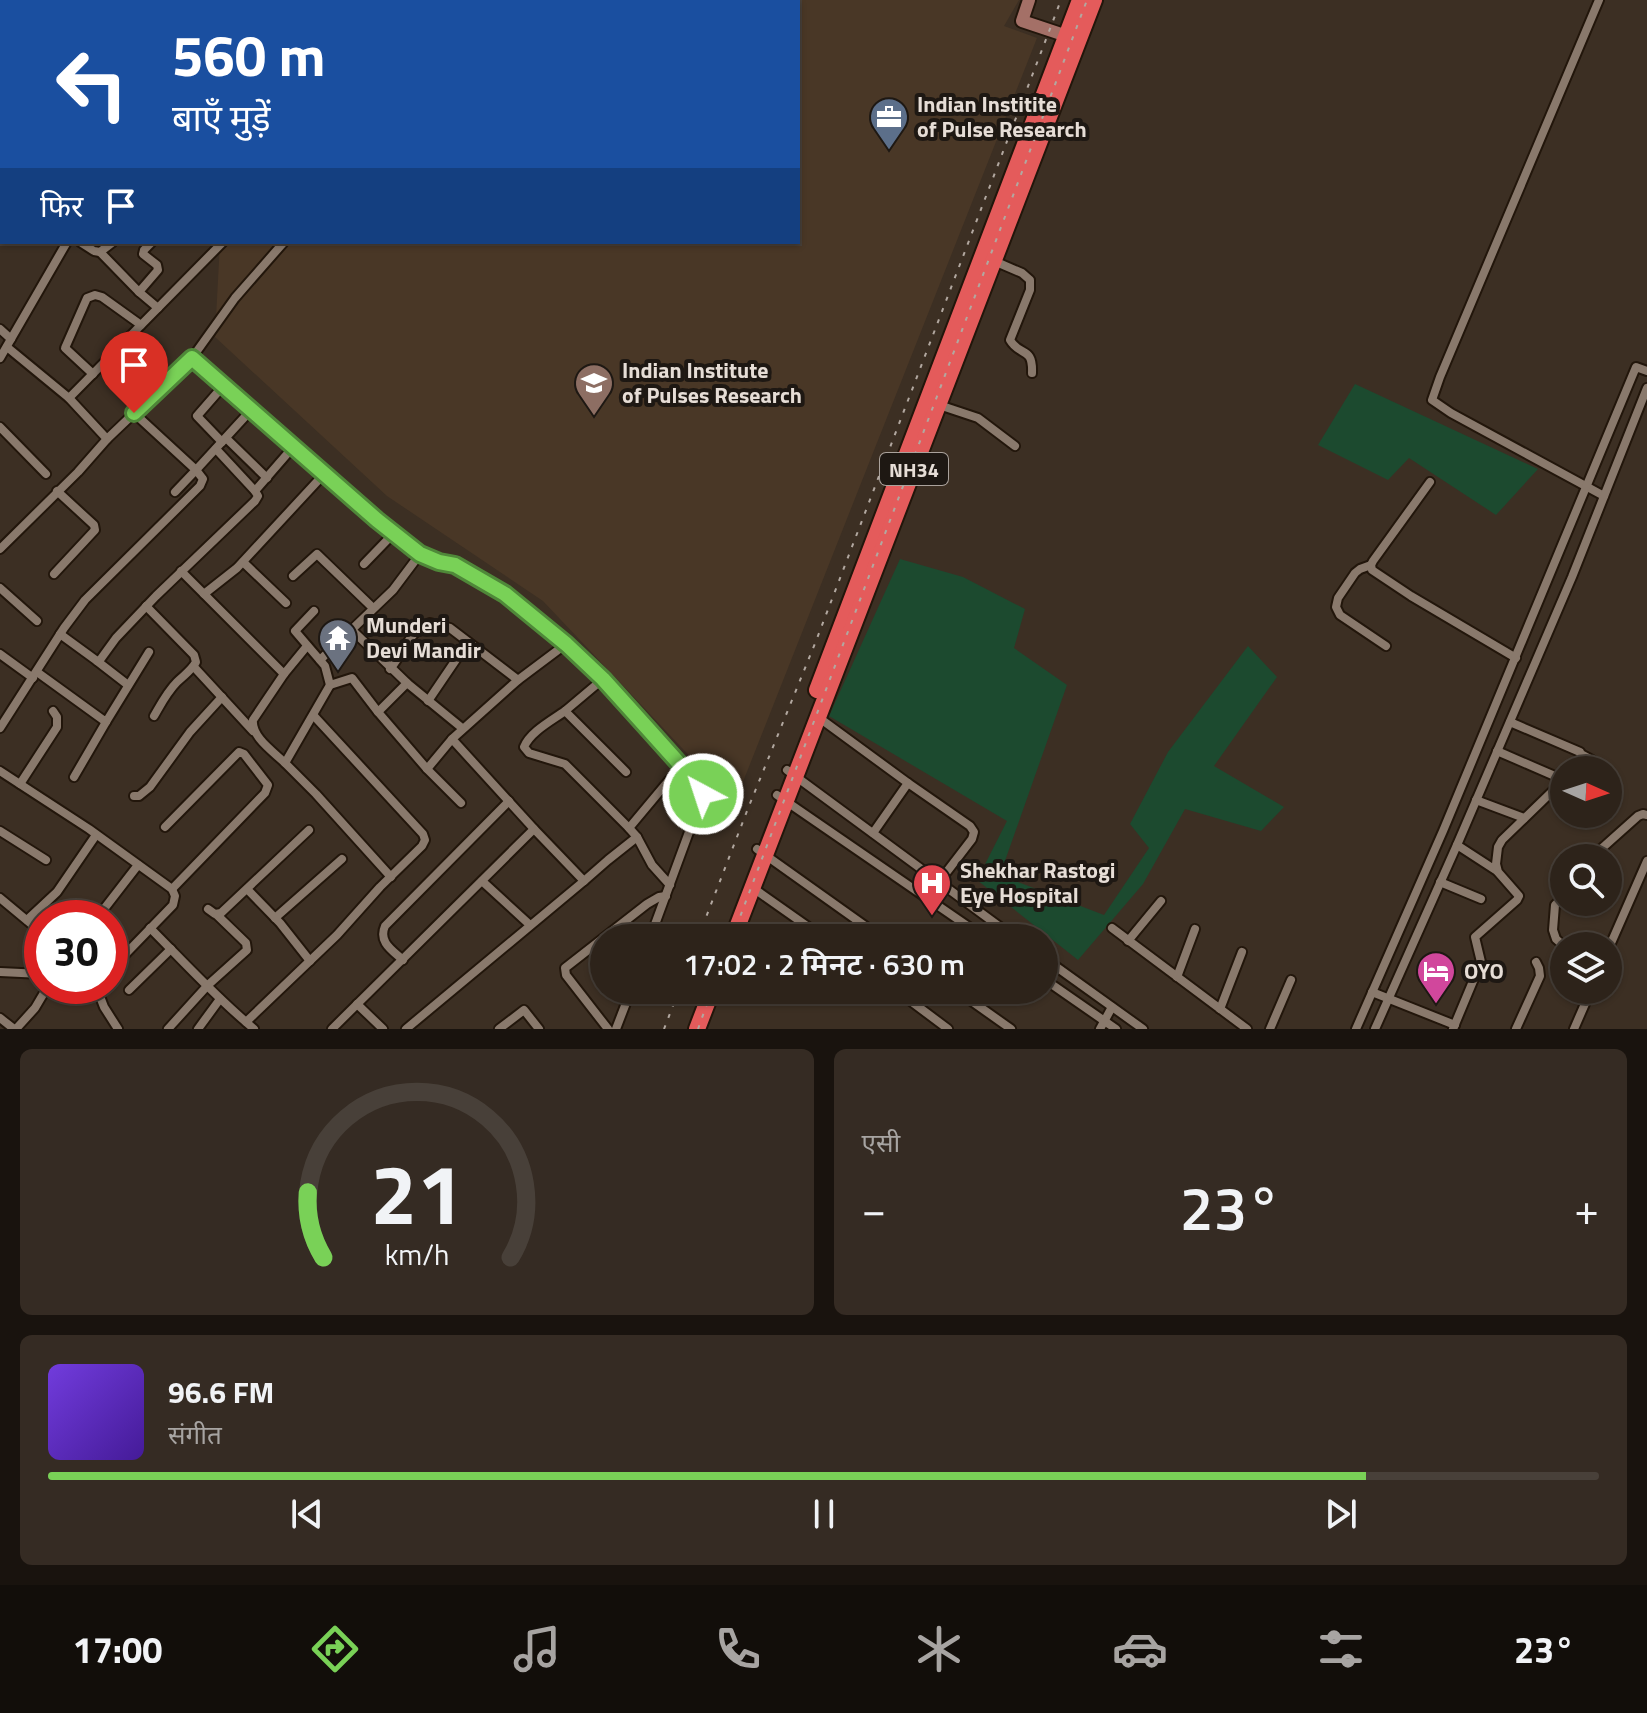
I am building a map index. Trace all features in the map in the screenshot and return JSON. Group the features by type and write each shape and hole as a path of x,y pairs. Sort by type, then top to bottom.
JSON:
{"highway":[{"name":"NH34","path":"790,772 818,717 860,595 1080,0"},
{"name":"NH34","path":"729,924 761,852 860,595 939,405 1094,0"},
{"name":"NH34","path":"738,924 753,887 761,852"},
{"path":"688,1029 698,1004"},
{"path":"697,1029 707,1004"}],"street":[{"path":"1029,0 1022,21 1067,36"},
{"path":"1599,0 1432,400 1604,496"},
{"path":"0,358 66,244"},
{"path":"83,244 100,252 158,308"},
{"path":"100,252 110,244"},
{"path":"139,292 158,270 157,265 143,254 150,244"},
{"path":"69,398 221,244"},
{"path":"0,549 107,439 192,358 235,298 282,244"},
{"path":"994,261 1022,273 1030,280 1030,290 1010,340 1031,357 1032,373"},
{"path":"93,374 65,348 87,298 95,295 102,297 141,325"},
{"path":"0,329 9,343 69,398 107,439"},
{"path":"192,358 393,534 420,554 455,565 505,594 566,644 603,679 692,778 703,794 655,924"},
{"path":"1356,1029 1443,831 1636,367 1647,371"},
{"path":"97,661 146,606 258,496 222,443 197,416 224,385"},
{"path":"1375,1029 1572,577 1647,388"},
{"path":"939,405 978,418 1015,446"},
{"path":"175,492 252,409"},
{"path":"0,728 4,714 35,675 85,600 200,486 203,479 134,413"},
{"path":"0,427 46,474"},
{"path":"222,443 267,478"},
{"path":"255,491 294,446"},
{"path":"204,594 243,562 325,473"},
{"path":"1386,646 1340,615 1336,607 1338,598 1355,573 1371,565 1430,482"},
{"path":"54,574 95,530 94,525 57,491"},
{"path":"364,564 393,534"},
{"path":"293,576 317,554 373,608"},
{"path":"320,660 393,590 420,554"},
{"path":"243,562 286,603"},
{"path":"1371,565 1372,570 1411,596 1516,658"},
{"path":"181,571 284,674"},
{"path":"0,588 37,621"},
{"path":"146,606 194,655 196,662 165,696 154,716"},
{"path":"285,763 330,685 328,671 295,631 314,611"},
{"path":"390,669 416,630 430,623 450,628 518,680"},
{"path":"352,630 390,669 462,728"},
{"path":"60,634 128,685"},
{"path":"428,701 468,642"},
{"path":"427,769 462,728 566,644"},
{"path":"255,732 253,720 307,646"},
{"path":"74,777 149,652"},
{"path":"0,654 106,722"},
{"path":"194,667 391,877"},
{"path":"330,685 352,678 427,769 461,803"},
{"path":"603,679 530,737 524,747 529,753 565,764 637,837 652,865 670,885"},
{"path":"378,712 407,683"},
{"path":"134,796 139,796 150,787 190,732 222,697"},
{"path":"20,784 57,727 57,717 53,711"},
{"path":"565,711 626,772"},
{"path":"246,1022 337,935 422,846 424,837 314,716"},
{"path":"818,717 973,829 972,839 939,882"},
{"path":"1510,722 1585,756"},
{"path":"452,739 584,881"},
{"path":"1497,751 1550,774"},
{"path":"165,827 239,752 268,785 265,793 172,889"},
{"path":"629,828 680,767"},
{"path":"0,771 172,889 175,902 128,951"},
{"path":"790,772 996,924"},
{"path":"873,833 908,783"},
{"path":"1498,872 1499,844 1550,793"},
{"path":"781,797 965,924"},
{"path":"1476,800 1524,818"},
{"path":"403,960 384,941 382,932 385,926 509,801"},
{"path":"1607,844 1638,816 1647,815"},
{"path":"332,1029 534,829"},
{"path":"217,915 309,830"},
{"path":"0,831 46,860"},
{"path":"48,900 96,835"},
{"path":"406,1029 637,837"},
{"path":"1372,992 1454,1027 1481,962 1475,937 1519,896 1498,872 1457,845"},
{"path":"761,852 862,924"},
{"path":"275,918 342,859"},
{"path":"1616,932 1647,861"},
{"path":"111,900 138,865"},
{"path":"482,881 530,925"},
{"path":"1440,882 1481,899"},
{"path":"753,887 805,924"},
{"path":"247,889 310,961"},
{"path":"608,1029 566,975 565,968 647,904 666,896"},
{"path":"1128,941 1161,901"},
{"path":"2,902 24,918"},
{"path":"168,1029 208,985 248,948 208,909"},
{"path":"150,928 254,1029"},
{"path":"1112,928 1247,1029"},
{"path":"1177,977 1195,929"},
{"path":"129,990 171,949"},
{"path":"1220,1009 1242,952"},
{"path":"1516,1029 1540,976 1536,962"},
{"path":"1058,968 1143,1029"},
{"path":"0,972 24,973"},
{"path":"1270,1029 1291,980"},
{"path":"1058,990 1102,1024 1116,1029"},
{"path":"198,1029 220,999"},
{"path":"0,1018 15,1029 37,1004"},
{"path":"103,1004 118,1029"},
{"path":"357,1004 383,1029"},
{"path":"616,1029 626,1004"},
{"path":"914,1004 943,1027"},
{"path":"976,1004 1011,1029"},
{"path":"1574,1029 1585,1004"},
{"path":"1102,1024 1112,1007"},
{"path":"499,1029 524,1010 539,1029"}],"shaded area":[{"name":"Indian Institute of Pulses Research","path":"800,0 1019,0 1004,26 1037,38 735,802 715,792 717,785 543,601 387,496 215,337 220,244 800,244"}],"green space":[{"path":"1355,384 1538,469 1496,515 1409,458 1388,480 1318,445"},
{"path":"900,559 963,577 1025,609 1014,648 1067,685 1000,875 1104,915 1149,848 1130,824 1168,752 1248,646 1277,677 1214,766 1284,807 1261,831 1185,809 1143,884 1078,960 1058,944 1058,924 1033,924 977,880 1007,821 829,716"}],"railway":[{"path":"703,924 816,641 1061,0"},
{"path":"737,924 1087,0"},
{"path":"664,1029 674,1004"},
{"path":"698,1029 707,1004"}],"place":[{"name":"Indian Institite of Pulse Research","path":"889,151"},
{"name":"Indian Institute of Pulses Research","path":"594,417"},
{"name":"Munderi Devi Mandir","path":"338,672"},
{"name":"Shekhar Rastogi Eye Hospital","path":"932,917"},
{"name":"OYO","path":"1436,1005"}],"route":[{"path":"134,413 192,358 393,534 420,554 455,565 517,602 603,679 703,794"}]}
